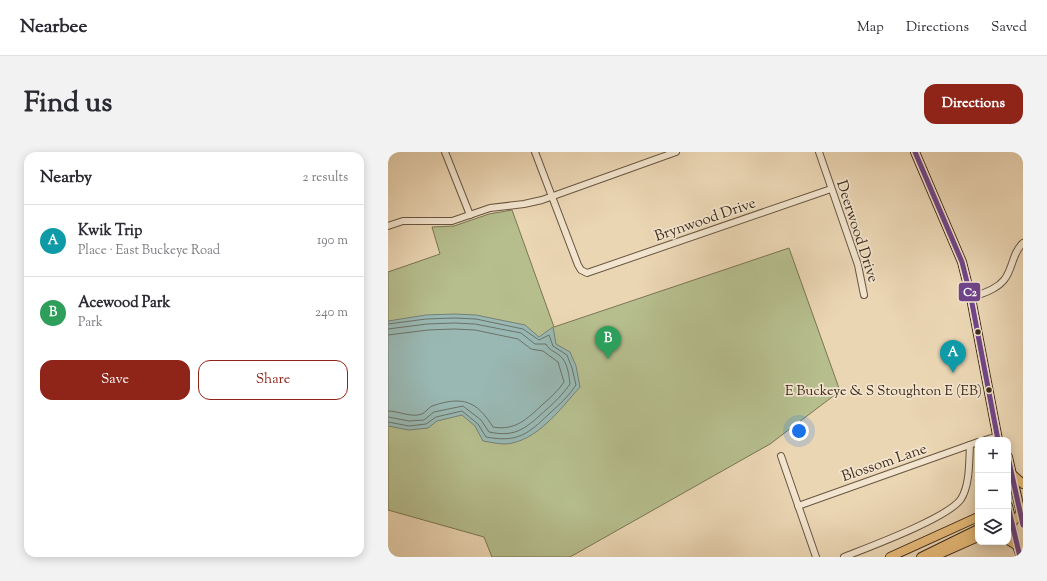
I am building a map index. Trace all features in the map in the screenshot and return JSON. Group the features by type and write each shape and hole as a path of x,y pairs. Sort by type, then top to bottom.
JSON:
{"main road":[{"path":"915,152 959,252 971,298 999,437"},
{"path":"1011,468 1021,500 1022,516 1011,523"},
{"path":"1013,475 1023,484"},
{"path":"1011,506 1021,500"},
{"path":"890,557 975,518"},
{"path":"921,557 975,530"},
{"path":"933,557 975,538"},
{"path":"1011,542 1016,545"}],"street":[{"path":"445,152 470,215"},
{"path":"535,152 552,195"},
{"path":"388,226 403,221 452,221 490,208 524,204 542,200 552,195 676,152"},
{"name":"Deerwood Drive","path":"819,152 859,270 864,295"},
{"name":"Brynwood Drive","path":"552,195 579,267 587,273 831,189"},
{"path":"971,298 990,291 1001,284 1007,276 1017,250 1023,243"},
{"name":"Blossom Lane","path":"798,506 975,443"},
{"path":"844,557 922,524 948,512 955,506 961,499 965,486 970,445"},
{"path":"781,456 816,557"},
{"path":"1011,528 1020,557"}],"green space":[{"path":"512,210 554,327 789,248 840,391 770,444 570,557 492,557 484,537 388,510 388,272 440,254 432,227 454,226 489,214"}],"water":[{"path":"426,315 476,315 525,325 539,337 553,327 556,344 570,352 576,366 580,387 556,414 538,431 517,442 505,444 483,441 475,426 462,415 437,421 428,428 409,430 388,426 388,321"}],"transit line":[{"name":"C2","path":"915,152 962,262 971,298 997,437"},
{"name":"C2","path":"1011,471 1023,525"},
{"name":"C2","path":"1009,509 1020,557"}],"place":[{"name":"Acewood Park","path":"608,359"},
{"name":"Kwik Trip","path":"953,373"},
{"name":"E Buckeye & S Stoughton E (EB)","path":"989,390"}]}
